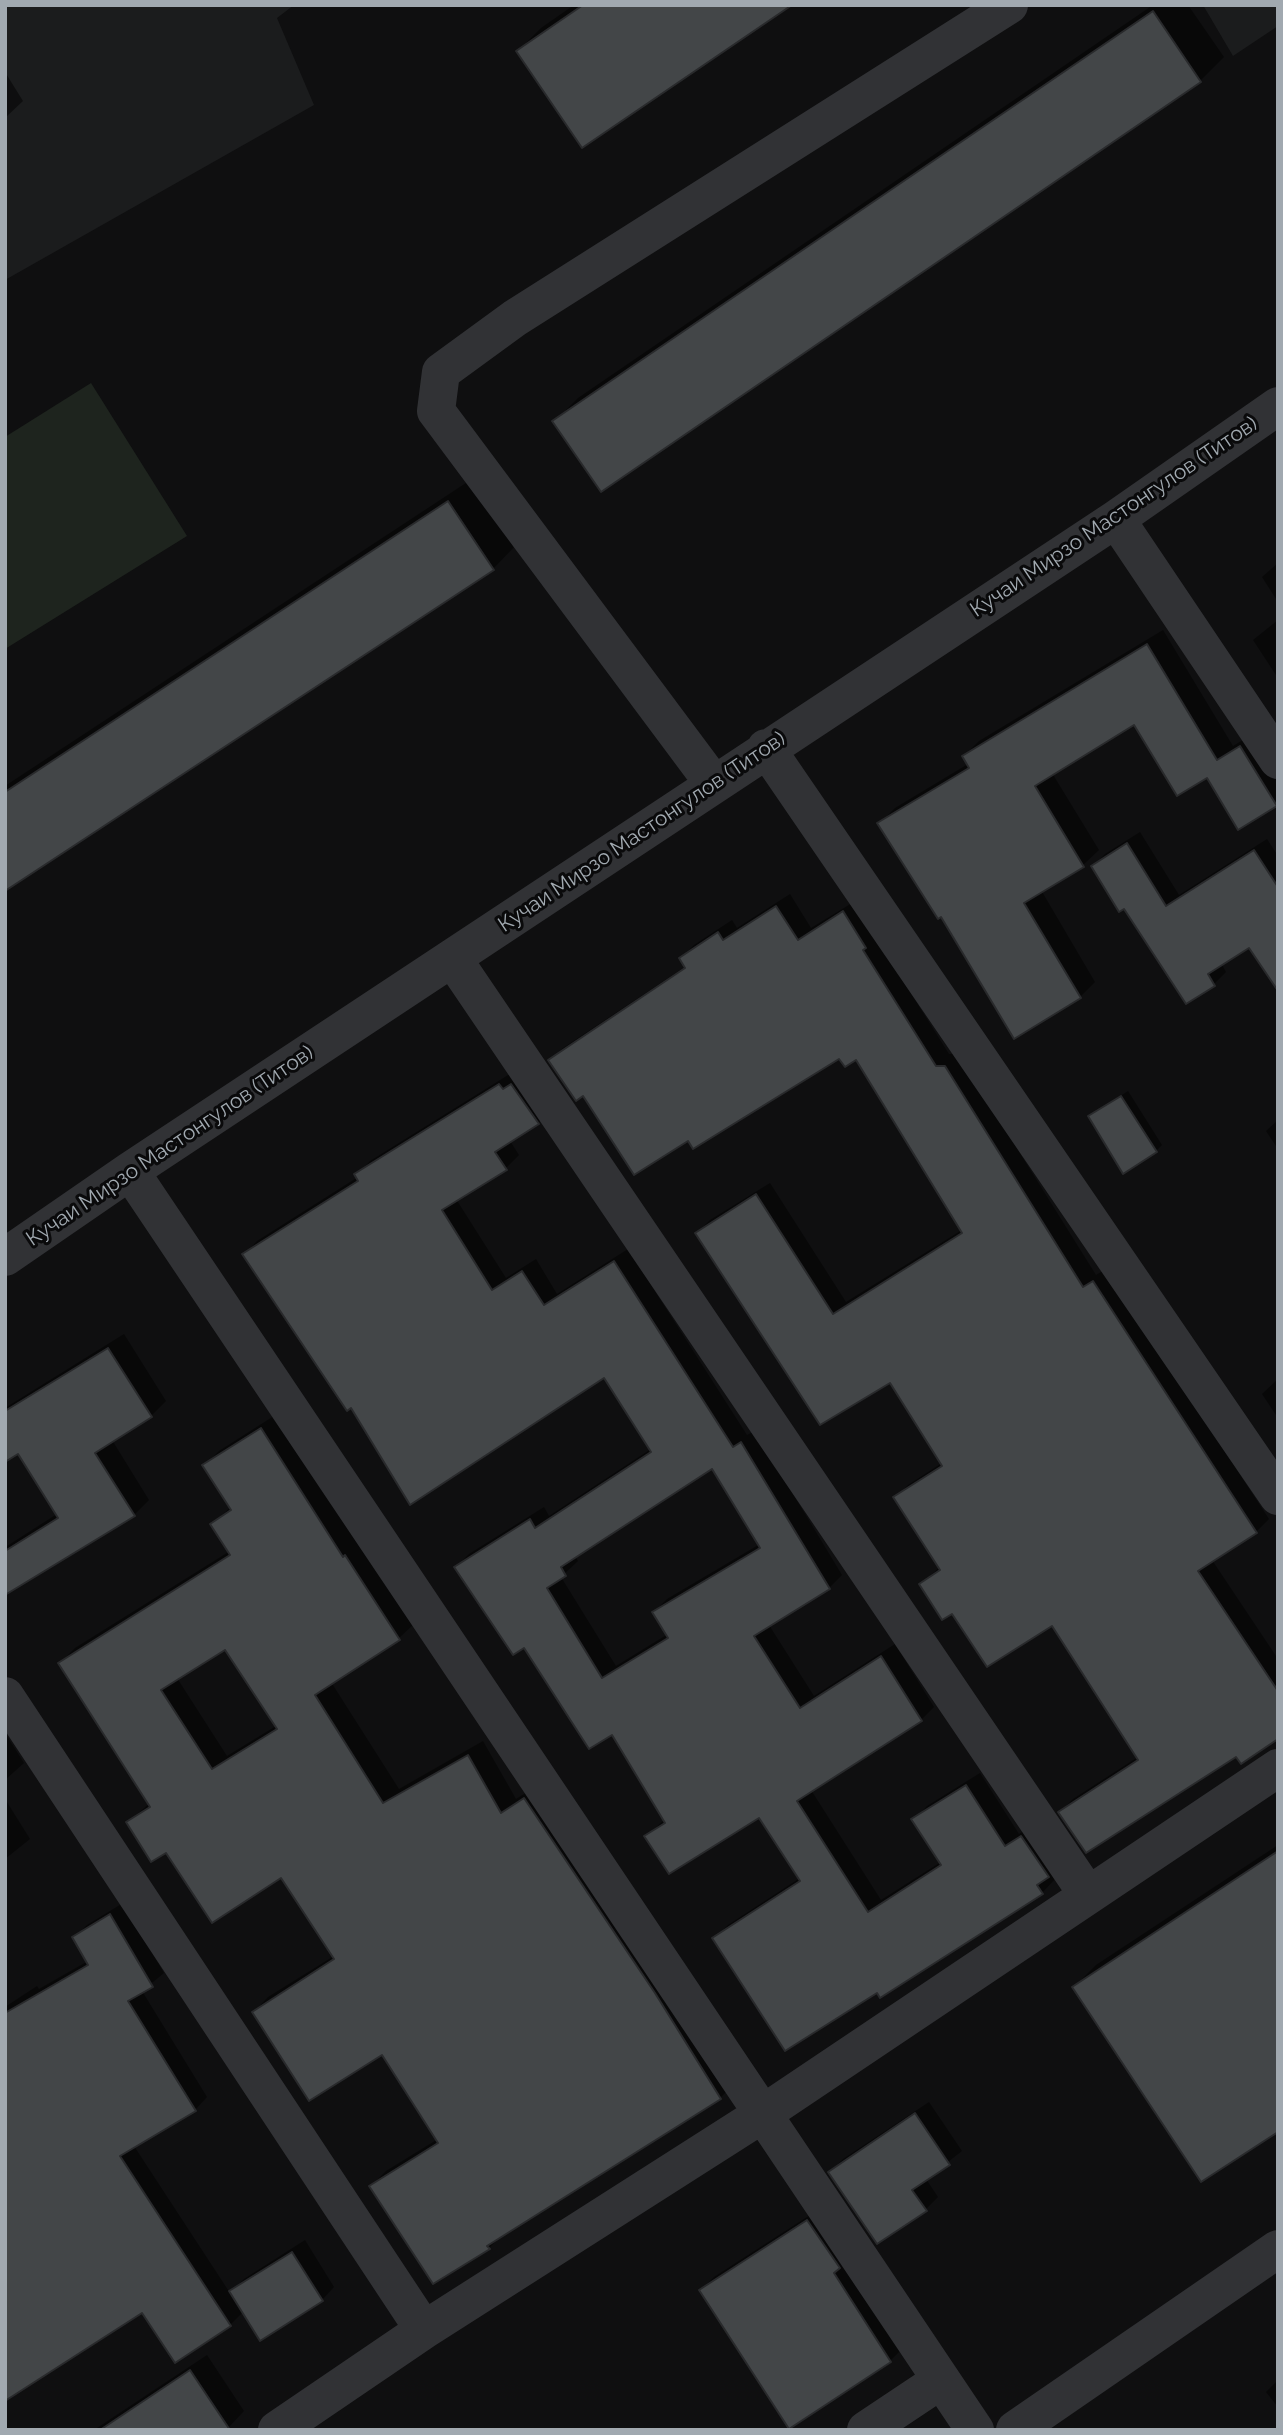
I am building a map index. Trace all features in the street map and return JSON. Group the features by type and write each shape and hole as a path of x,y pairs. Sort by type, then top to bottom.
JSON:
{"street":[{"path":"714,784 436,411 441,372 515,318 1009,5"},
{"name":"Кучаи Мирзо Мастонгулов (Титов)","path":"5,1257 766,748 1116,519 1278,406"},
{"path":"1116,519 1278,760"},
{"path":"766,748 1278,1496"},
{"path":"453,959 1088,1895"},
{"path":"130,1171 761,2115 975,2430"},
{"path":"5,1696 424,2330"},
{"path":"277,2430 424,2330 761,2115 1278,1768"},
{"path":"1015,2430 1278,2249"},
{"path":"866,2430 941,2380"}],"shaded area":[{"path":"5,5 294,5 277,18 314,105 5,280"},
{"path":"1203,5 1278,5 1278,26 1233,56"},
{"path":"91,383 187,536 5,649 5,437"}],"building":[{"path":"583,5 792,5 582,148 516,51"},
{"path":"1153,11 1201,82 601,492 552,421"},
{"path":"448,501 494,570 5,891 5,792"},
{"path":"1147,644 1217,760 1240,746 1277,806 1238,830 1207,778 1177,796 1134,725 1035,786 1084,867 1024,903 1081,998 1014,1039 941,917 938,919 877,823 969,768 962,756"},
{"path":"1127,843 1166,906 1254,850 1278,887 1278,991 1249,948 1208,974 1215,986 1186,1004 1124,909 1119,912 1091,866"},
{"path":"776,906 798,940 843,911 866,948 863,950 936,1066 945,1066 1083,1287 1093,1281 1257,1533 1198,1571 1278,1691 1278,1739 1241,1764 1236,1757 1086,1853 1058,1812 1138,1760 1052,1626 987,1667 952,1614 942,1620 919,1584 940,1570 893,1497 942,1466 890,1383 820,1425 695,1233 756,1194 833,1314 962,1233 856,1060 845,1067 839,1059 693,1149 688,1141 634,1175 583,1096 576,1101 548,1060 685,968 679,958 718,932 723,940"},
{"path":"499,1084 503,1089 511,1084 539,1124 495,1152 507,1170 442,1210 492,1290 522,1271 544,1305 614,1261 733,1447 741,1442 830,1589 754,1636 800,1708 881,1656 922,1721 797,1801 868,1912 941,1865 911,1819 966,1785 1005,1846 1021,1836 1049,1877 1037,1885 1043,1894 880,1998 877,1993 785,2051 712,1938 800,1881 759,1818 669,1874 644,1836 665,1823 612,1735 589,1749 524,1648 513,1655 454,1567 530,1519 535,1528 651,1452 604,1378 410,1505 351,1408 347,1411 242,1254 358,1181 354,1174","holes":["712,1469 760,1548 652,1612 668,1638 602,1678 547,1588 566,1576 561,1567"]},
{"path":"1121,1096 1157,1152 1123,1174 1088,1116"},
{"path":"108,1348 152,1417 95,1453 135,1516 5,1595 5,1551 58,1518 18,1454 5,1462 5,1411"},
{"path":"261,1428 343,1557 345,1555 400,1640 315,1695 383,1803 468,1755 501,1813 524,1798 655,1993 721,2099 487,2246 490,2249 433,2284 369,2186 438,2143 382,2055 309,2101 252,2012 334,1959 281,1878 212,1923 166,1853 151,1862 126,1822 150,1807 58,1663 230,1555 210,1524 231,1510 202,1465","holes":["225,1650 277,1729 212,1769 161,1690"]},
{"path":"1278,1851 1278,2132 1201,2182 1072,1987"},
{"path":"110,1914 153,1987 128,2001 196,2111 120,2156 231,2326 175,2363 142,2313 5,2401 5,2013 88,1965 72,1937"},
{"path":"915,2113 950,2165 912,2190 927,2211 877,2244 828,2172"},
{"path":"807,2220 840,2268 834,2273 891,2362 789,2429 699,2290"},
{"path":"292,2252 323,2301 260,2341 229,2291"},
{"path":"190,2370 230,2430 100,2430"}]}
